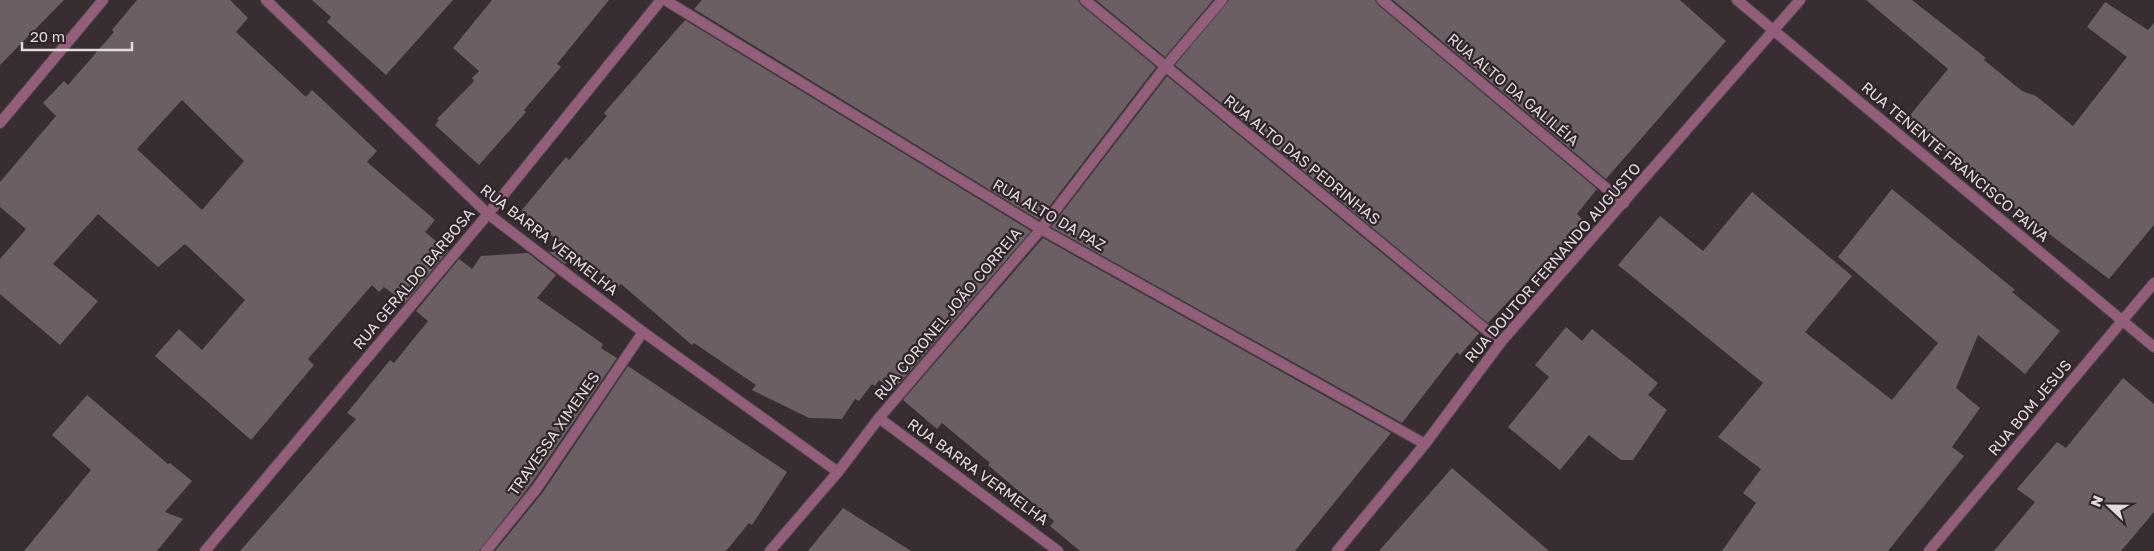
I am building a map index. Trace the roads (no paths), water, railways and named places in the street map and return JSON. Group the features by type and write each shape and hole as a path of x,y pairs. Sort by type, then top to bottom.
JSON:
{"street":[{"path":"0,123 103,0"},
{"name":"RUA BARRA VERMELHA","path":"266,0 488,214 642,332 838,472"},
{"name":"RUA GERALDO BARBOSA","path":"205,551 488,214 661,0"},
{"name":"RUA ALTO DA PAZ","path":"665,0 1041,229 1425,444"},
{"name":"RUA ALTO DAS PEDRINHAS","path":"1085,0 1501,342"},
{"name":"RUA CORONEL JOÃO CORREIA","path":"770,551 838,472 879,418 1041,229 1166,67 1222,0"},
{"name":"RUA ALTO DA GALILÉIA","path":"1382,0 1624,203"},
{"name":"RUA TENENTE FRANCISCO PAIVA","path":"1737,0 2154,347"},
{"name":"RUA DOUTOR FERNANDO AUGUSTO","path":"1337,551 1425,444 1501,342 1800,0"},
{"name":"RUA BOM JESUS","path":"1929,551 2154,283"},
{"name":"TRAVESSA XIMENES","path":"486,551 537,488 642,332"},
{"name":"RUA BARRA VERMELHA","path":"879,418 1054,550"}]}
